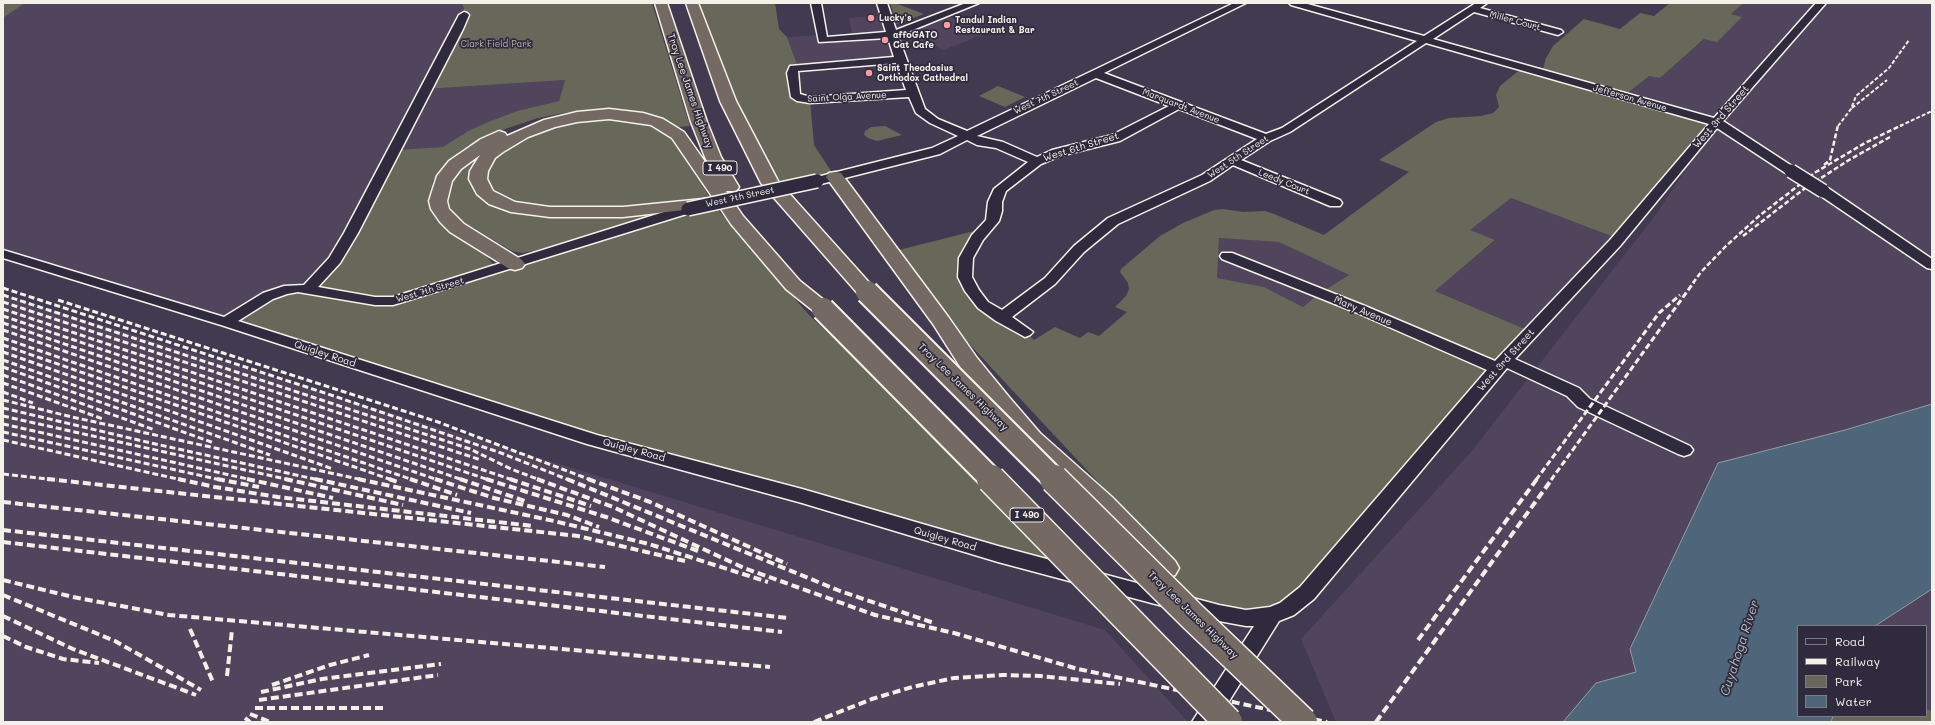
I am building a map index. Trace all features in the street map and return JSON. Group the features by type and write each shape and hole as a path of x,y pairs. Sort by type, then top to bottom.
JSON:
{"highway":[{"name":"Troy Lee James Highway","path":"661,3 699,122 713,157 731,188 761,232 823,309 1072,560 1228,722"},
{"name":"Troy Lee James Highway","path":"692,3 728,101 770,183 867,292 1192,616 1303,722"},
{"path":"514,264 457,228 446,218 440,209 438,201 443,180 455,165 487,142 530,125 577,116 610,114 643,118 662,125 678,135 737,220 793,285 823,309"},
{"path":"577,116 535,128 497,148 488,155 479,171 478,179 486,194 511,207 550,212 623,212 688,208 712,203"},
{"path":"835,177 909,277 969,363 1032,439 1102,504 1166,568 1192,616"}],"street":[{"path":"816,3 823,40 892,35 974,3"},
{"path":"882,3 900,60 920,111 926,116 981,142 989,151 1032,164"},
{"name":"West 7th Street","path":"712,203 835,177 936,150 1096,74 1240,3"},
{"name":"Jefferson Avenue","path":"1294,3 1716,122 1823,191 1932,265"},
{"name":"West 5th Street","path":"1001,318 1050,281 1079,249 1113,221 1206,178 1266,138 1286,130 1482,3"},
{"name":"West 3rd Street","path":"1272,615 1287,609 1307,594 1501,365 1615,243 1716,122 1821,3"},
{"name":"Miller Court","path":"1472,9 1558,32"},
{"path":"309,288 335,260 351,233 464,15"},
{"name":"Saint Olga Avenue","path":"900,60 803,66 794,68 792,73 795,95 801,99 810,100 912,93"},
{"name":"Marquardt Avenue","path":"1096,74 1266,138"},
{"name":"West 6th Street","path":"1025,332 982,305 972,291 965,277 966,258 977,238 992,221 995,211 995,202 1000,189 1032,164 1056,153 1116,138 1179,105"},
{"name":"Leedy Court","path":"1233,161 1335,203"},
{"name":"West 7th Street","path":"226,322 268,296 284,290 298,288 309,288 361,300 393,301 429,291 562,247 688,208"},
{"name":"Quigley Road","path":"3,254 226,322 593,440 802,496 998,554 1219,613 1246,618 1272,615"},
{"name":"Mary Avenue","path":"1226,256 1573,392 1584,403 1684,450"},
{"path":"1203,722 1272,615"}],"shaded area":[{"path":"25,3 462,3 464,9 463,18 427,89 565,80 559,101 517,111 488,122 468,131 443,147 395,150 351,233 309,288 226,322 3,254 3,18"},
{"path":"1744,3 1932,3 1932,722 1336,722 1301,639 1471,452 1657,213 1716,123 1624,97 1649,75 1660,78 1705,39 1742,18 1731,15"},
{"path":"886,15 900,60 798,67 787,37 822,35 823,40 853,37 849,18"},
{"path":"943,15 989,32 944,50 898,32"},
{"path":"1511,198 1619,239 1532,332 1435,291 1495,241 1469,230"},
{"path":"1219,238 1279,242 1349,275 1320,293 1303,307 1264,287 1216,278"},
{"path":"3,295 1105,630 1188,722 3,722"}],"green space":[{"path":"3,3 25,3 3,18"},
{"name":"Clark Field Park","path":"462,3 652,3 690,126 678,127 658,117 631,111 599,110 570,112 538,118 505,129 463,149 446,163 433,181 430,200 439,222 461,240 483,252 497,269 712,203 809,315 877,379 1074,574 593,440 226,322 268,296 310,288 335,260 395,150 443,147 468,131 488,122 517,111 559,101 565,80 426,89 463,18 464,9"},
{"path":"691,3 775,3 779,29 787,37 798,67 794,68 795,95 810,100 814,145 835,177 774,190"},
{"path":"890,3 895,3 924,14 897,24"},
{"path":"1670,3 1744,3 1731,14 1742,17 1717,42 1704,39 1660,78 1649,76 1624,96 1716,122 1619,239 1511,198 1470,230 1495,240 1435,291 1532,332 1287,609 1219,613 1186,594 1111,496 959,333 891,252 986,228 966,258 972,291 1034,340 1055,327 1080,338 1088,332 1099,336 1127,312 1115,307 1126,296 1129,289 1128,283 1120,272 1121,269 1160,236 1183,223 1214,210 1223,209 1243,212 1265,211 1324,235 1409,172 1379,160 1436,122 1449,118 1481,116 1493,113 1499,107 1496,95 1500,86 1522,68 1542,73 1546,58 1553,46 1584,19 1620,29 1640,13 1654,16","holes":["1219,238 1279,242 1349,275 1320,293 1303,307 1264,287 1217,278"]},
{"path":"998,86 1025,97 1005,107 979,96"},
{"path":"610,118 648,123 666,132 678,144 710,198 640,208 529,206 511,201 495,192 487,183 485,177 488,165 497,153 510,143 568,122"},
{"path":"885,126 902,135 877,141 864,135 865,131 871,127"},
{"path":"485,147 474,169 504,208 659,213 547,249 522,253 512,251 465,223 451,210 447,197 453,174"},
{"path":"1927,709 1932,711 1932,722 1831,722 1833,717 1927,717"}],"water":[{"name":"Cuyahoga River","path":"1932,404 1932,589 1877,625 1797,625 1797,717 1833,717 1831,722 1563,722 1596,683 1636,672 1630,649 1718,463 1845,430"}],"railway":[{"path":"1838,126 1851,109 1856,96 1889,68 1909,40"},
{"path":"1852,108 1887,80"},
{"path":"1900,126 1932,111"},
{"path":"1824,165 1830,160 1838,125"},
{"path":"1693,283 1701,272 1726,246 1759,216 1816,172 1865,143 1902,125"},
{"path":"1743,236 1804,189 1849,160 1890,137"},
{"path":"1551,480 1694,282"},
{"path":"3,288 328,394 501,453 569,480"},
{"path":"3,295 470,449 511,469 540,480"},
{"path":"1536,480 1659,313 1680,295"},
{"path":"58,300 438,422 591,480"},
{"path":"3,302 481,460"},
{"path":"3,309 513,480"},
{"path":"3,316 487,479"},
{"path":"3,323 463,480"},
{"path":"3,330 437,479"},
{"path":"3,338 413,480"},
{"path":"3,345 392,480"},
{"path":"3,352 333,469"},
{"path":"3,360 270,455"},
{"path":"3,367 214,443"},
{"path":"3,375 155,430"},
{"path":"3,383 103,419"},
{"path":"3,392 33,403"},
{"path":"3,400 72,417 363,480"},
{"path":"3,408 151,443 319,480"},
{"path":"3,416 290,480"},
{"path":"3,424 252,480"},
{"path":"3,432 221,480"},
{"path":"3,440 182,480"},
{"path":"3,474 57,480"},
{"path":"47,479 578,536 685,561"},
{"path":"178,479 215,487 278,497 533,526"},
{"path":"217,479 259,487"},
{"path":"247,479 333,498"},
{"path":"285,479 403,505"},
{"path":"315,479 471,513"},
{"path":"358,479 554,521 649,544 768,582"},
{"path":"410,479 457,495"},
{"path":"437,479 494,498 567,515 599,527"},
{"path":"460,479 525,501"},
{"path":"487,479 606,517 698,551"},
{"path":"537,479 613,507 744,568 875,615 954,633 1078,669 1327,722"},
{"path":"567,479 840,591 934,623"},
{"path":"588,479 650,502 787,564"},
{"path":"1418,640 1537,479"},
{"path":"1376,722 1552,479"},
{"path":"392,480 398,482"},
{"path":"513,480 591,506"},
{"path":"3,502 605,567"},
{"path":"3,530 788,618"},
{"path":"3,542 782,632"},
{"path":"3,580 73,597 169,615 770,667"},
{"path":"3,595 115,641 201,690"},
{"path":"3,616 73,649 196,695"},
{"path":"190,629 213,682"},
{"path":"227,676 232,630"},
{"path":"3,636 26,647 63,659 99,663"},
{"path":"272,685 330,665 369,655"},
{"path":"261,692 322,679 441,664"},
{"path":"259,700 438,675"},
{"path":"814,722 872,699 912,687 954,678 1003,675 1040,676 1120,684"},
{"path":"255,708 386,708"},
{"path":"250,714 270,722"},
{"path":"245,718 250,722"}],"place":[{"name":"Lucky's","path":"871,18"},
{"name":"Tandul Indian Restaurant & Bar","path":"947,25"},
{"name":"affoGATO Cat Cafe","path":"885,40"},
{"name":"Saint Theodosius Orthodox Cathedral","path":"869,73"}]}
